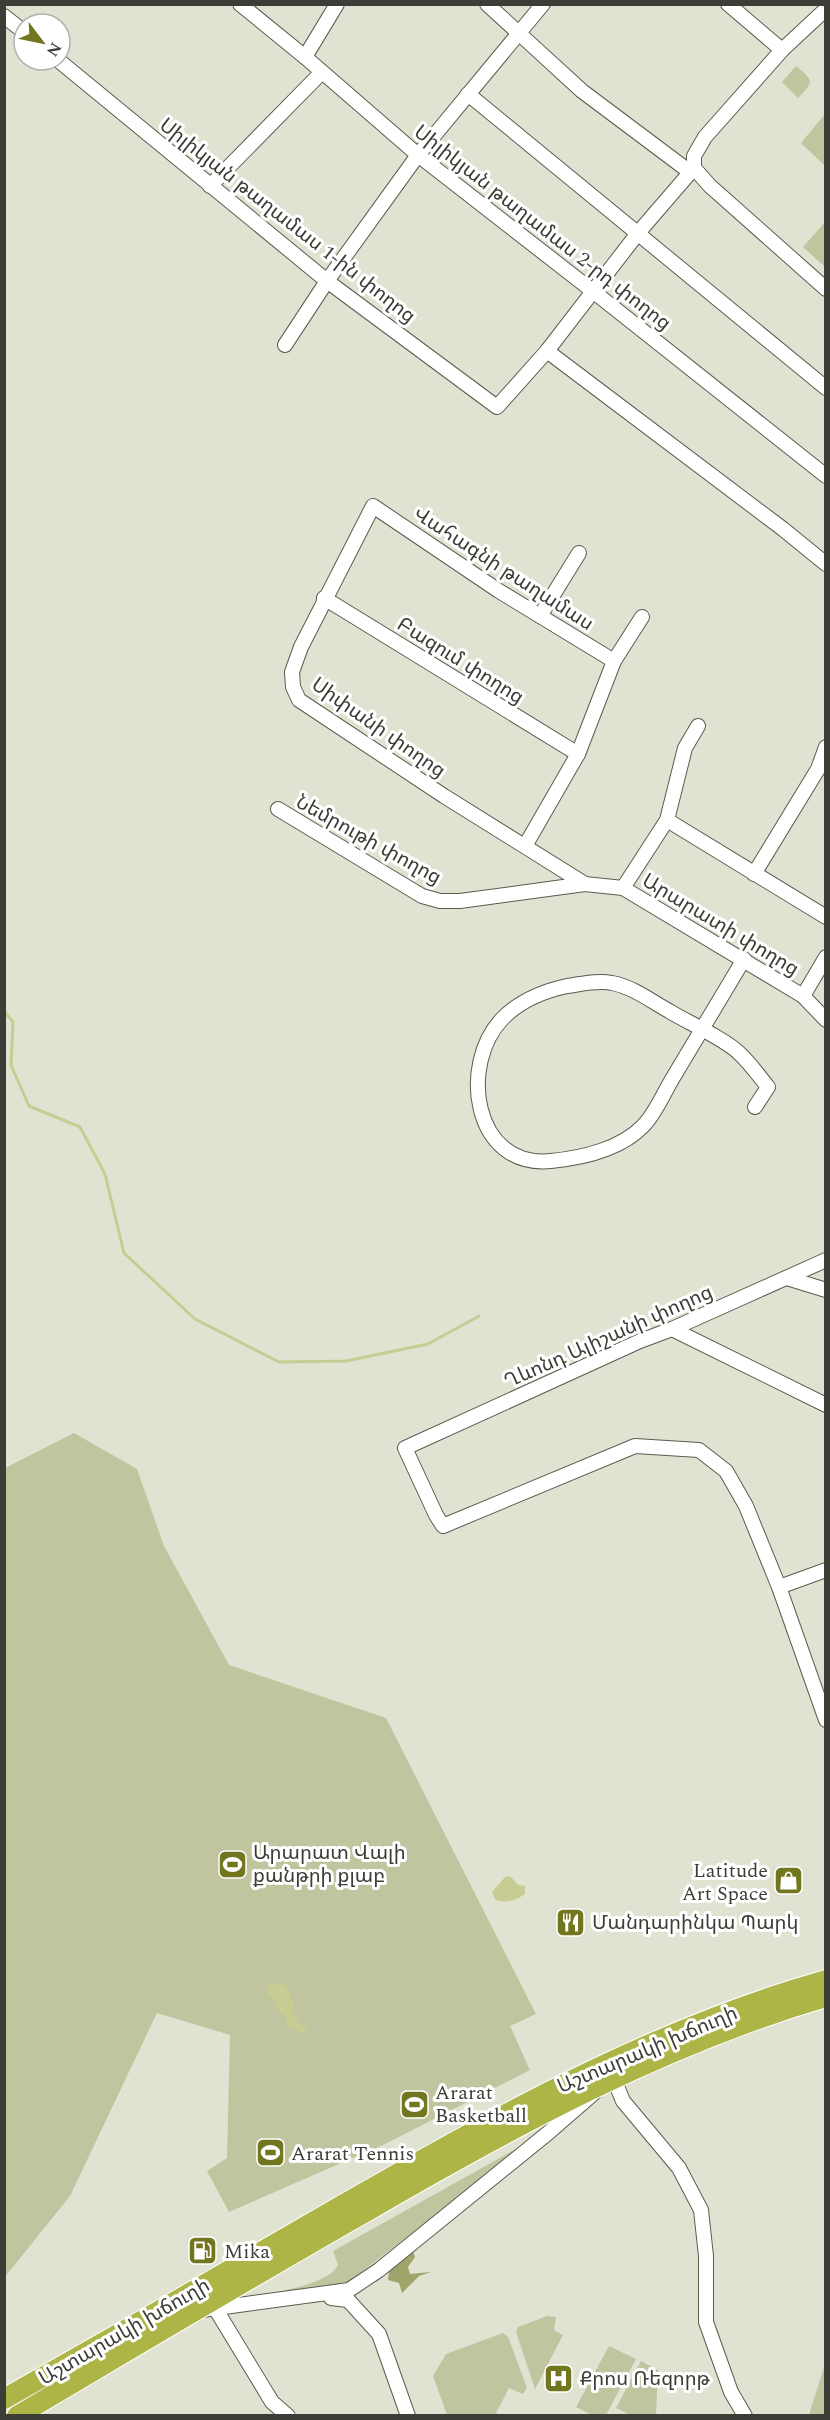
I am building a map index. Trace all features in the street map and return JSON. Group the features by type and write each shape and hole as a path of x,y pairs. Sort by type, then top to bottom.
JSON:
{"highway":[{"name":"Աշտարակի խճուղի","path":"17,2415 163,2319 405,2169 537,2097 697,2025 825,1980"},
{"name":"Աշտարակի խճուղի","path":"4,2399 163,2319 194,2311 424,2178 607,2082 728,2031 825,1997"}],"street":[{"name":"Սիլիկյան թաղամաս 2-րդ փողոց","path":"240,4 418,155 823,470"},
{"path":"305,57 337,4"},
{"path":"487,4 582,91 692,170 825,289"},
{"path":"285,345 327,281 418,155 543,4"},
{"path":"734,6 782,50"},
{"path":"825,9 782,50 705,137 694,156 692,170 638,233 547,351 783,529 825,564"},
{"name":"Սիլիկյան թաղամաս 1-ին փողոց","path":"72,72 327,281 497,406 547,351"},
{"path":"210,186 322,72"},
{"path":"468,94 825,388"},
{"name":"Սիփանի փողոց","path":"373,506 324,598 301,647 292,672 293,687 299,700 444,796 585,884"},
{"name":"Վահագնի թաղամաս","path":"373,506 499,591 614,662"},
{"path":"540,616 579,553"},
{"name":"Բազում փողոց","path":"324,598 578,754"},
{"path":"525,846 578,754 614,662 642,617"},
{"path":"623,888 667,820 685,748 698,726"},
{"path":"754,874 818,769 825,747"},
{"name":"Նեմրութի փողոց","path":"278,809 422,896 440,901 460,901 585,884"},
{"path":"667,820 825,917"},
{"name":"Արարատի փողոց","path":"585,884 623,888 802,996 825,1020"},
{"path":"802,996 825,957"},
{"path":"744,959 702,1030 645,1124 632,1136 604,1149 550,1161 522,1158 502,1148 493,1137 481,1110 478,1078 490,1036 510,1011 545,992 577,985 611,982 627,987 702,1030 738,1052 768,1087 755,1107"},
{"name":"Ղևոնդ Ալիշանի փողոց","path":"778,1587 746,1506 726,1471 699,1450 636,1446 443,1526 405,1448 825,1260"},
{"path":"787,1278 825,1290"},
{"path":"672,1329 825,1405"},
{"path":"825,1570 778,1587 825,1720"},
{"path":"812,1679 825,1674"},
{"path":"194,2311 349,2290 379,2270 591,2098 607,2082 679,2168 701,2210 706,2256 706,2322 731,2392 745,2415"},
{"path":"308,2296 348,2300 373,2326 390,2359 408,2415"},
{"path":"215,2308 272,2402 288,2415"}],"shaded area":[{"path":"796,66 810,81 798,98 782,82"},
{"path":"825,114 825,166 801,143"},
{"path":"825,222 825,267 803,247"},
{"name":"Արարատ Վալի քանթրի քլաբ","path":"74,1433 137,1469 164,1546 229,1665 386,1718 536,2014 510,2026 530,2070 385,2144 229,2212 207,2171 227,2158 230,2035 157,2013 70,2196 5,2277 5,1468"},
{"path":"506,1876 511,1877 518,1885 525,1886 525,1894 510,1901 495,1899 492,1892"},
{"path":"276,1982 287,1987 294,2006 292,2011 299,2024 306,2027 304,2034 288,2027 284,2014 280,2013 268,1994 268,1987"},
{"path":"539,2136 341,2286 247,2298 297,2288 323,2278 338,2265 333,2251"},
{"path":"411,2245 415,2257 408,2267 410,2274 431,2272 419,2276 402,2293 399,2283 388,2280 390,2263"},
{"path":"547,2316 556,2317 554,2330 563,2335 535,2389 516,2332 518,2327"},
{"path":"503,2333 508,2337 527,2388 523,2394 509,2388 496,2413 500,2415 447,2415 433,2376 446,2354"},
{"path":"609,2346 636,2359 606,2415 592,2415 576,2407"},
{"path":"641,2361 658,2370 656,2415 630,2415 616,2408"},
{"path":"825,2364 825,2415 809,2415"}],"waterway":[{"path":"4,1011 13,1022 11,1065 29,1106 80,1127 105,1174 124,1253 195,1319 279,1362 346,1361 428,1344 479,1316"}],"place":[{"name":"Արարատ Վալի քանթրի քլաբ","path":"232,1864"},
{"name":"Latitude Art Space","path":"789,1881"},
{"name":"Մանդարինկա Պարկ","path":"571,1922"},
{"name":"Ararat Basketball","path":"414,2104"},
{"name":"Ararat Tennis","path":"270,2153"},
{"name":"Mika","path":"203,2251"},
{"name":"Քրոս Ռեզորթ","path":"559,2378"}]}
